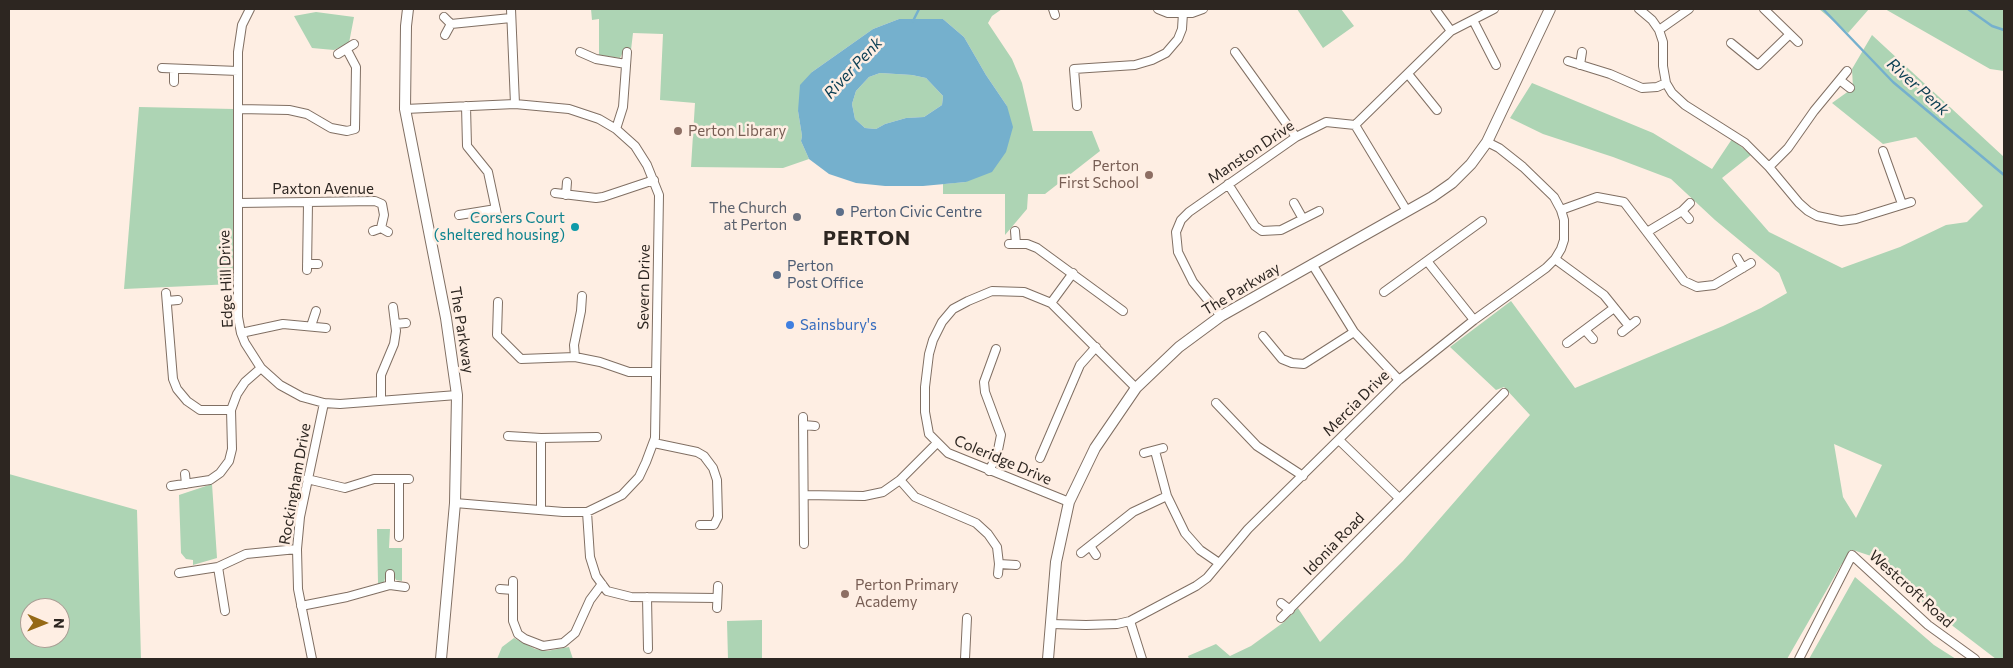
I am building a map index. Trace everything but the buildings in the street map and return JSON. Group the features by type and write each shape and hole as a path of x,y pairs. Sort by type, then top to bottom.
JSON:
{"street":[{"name":"Edge Hill Drive","path":"250,9 239,36 238,70 238,288 241,333 261,368 280,385 291,392 324,403 340,404 457,395"},
{"name":"The Parkway","path":"408,9 405,109 434,252 452,351 457,395 455,503 441,659"},
{"path":"511,9 515,104"},
{"path":"1158,9 1168,13 1192,13 1203,9"},
{"path":"1436,9 1451,31"},
{"path":"1407,211 1355,125 1451,31 1494,9"},
{"name":"The Parkway","path":"1048,659 1056,562 1069,502 1095,448 1136,388 1179,347 1221,316 1407,211 1452,183 1471,164 1487,142 1549,9"},
{"path":"1639,9 1652,20 1659,30 1663,42 1663,66 1666,83 1672,94 1684,105 1737,137 1769,166 1799,203 1817,216 1831,220 1856,219 1911,202"},
{"path":"1659,30 1688,9"},
{"path":"1764,9 1798,42"},
{"path":"1077,106 1074,69 1135,65 1166,53 1178,39 1182,29 1183,13"},
{"path":"444,17 451,24"},
{"path":"451,24 511,18"},
{"path":"1473,20 1496,65"},
{"path":"446,35 451,24"},
{"path":"1731,43 1758,65 1789,35"},
{"path":"338,54 354,44"},
{"path":"238,109 289,110 307,114 327,127 355,129 356,67 347,50"},
{"path":"580,52 596,59 626,64"},
{"path":"616,129 623,107 627,52"},
{"path":"1235,52 1296,136"},
{"path":"1580,65 1582,52"},
{"path":"1568,61 1610,74 1642,88 1657,87 1666,83"},
{"path":"162,68 238,70"},
{"path":"174,69 174,82"},
{"path":"1769,166 1788,148 1814,111 1847,71"},
{"path":"1408,74 1437,110"},
{"path":"1841,80 1850,88"},
{"name":"Severn Drive","path":"405,109 515,104 569,109 599,119 616,129 642,155 654,180 658,195 654,443 646,462 632,486 611,502 587,512 455,503"},
{"path":"466,106 468,146 488,172 498,219"},
{"name":"Manston Drive","path":"1221,316 1193,282 1182,260 1176,243 1176,232 1181,220 1189,212 1296,136 1326,122 1355,125"},
{"path":"1487,142 1499,148 1523,167 1554,197 1562,210 1597,197 1624,202 1684,280 1690,285 1697,287 1710,286 1751,263"},
{"path":"1883,151 1902,204"},
{"path":"554,193 596,198 604,197 654,180"},
{"path":"566,195 567,182"},
{"path":"1228,184 1255,226 1262,231 1281,230 1319,211"},
{"name":"Paxton Avenue","path":"239,203 375,201 382,204 384,230 373,230"},
{"path":"308,203 307,267 318,264"},
{"path":"1294,203 1304,219"},
{"path":"1647,232 1682,211 1690,203"},
{"path":"463,205 462,214 496,209"},
{"name":"Mercia Drive","path":"1051,624 1086,626 1117,624 1130,621 1196,586 1207,578 1248,529 1399,380 1474,320 1546,268 1561,249 1564,240 1562,210"},
{"path":"1682,211 1689,219"},
{"path":"1384,292 1482,221"},
{"path":"1015,231 1012,244 1027,244 1037,248 1122,311"},
{"path":"1555,258 1598,290 1632,324 1622,332"},
{"path":"1737,258 1743,268"},
{"path":"1427,261 1474,320"},
{"path":"1312,264 1354,332 1399,380"},
{"path":"1051,303 1073,273"},
{"name":"Coleridge Drive","path":"1069,502 948,453 929,434 926,423 925,387 931,347 942,322 953,309 968,300 992,291 1024,292 1051,303 1136,388"},
{"path":"575,357 574,345 582,311 582,296"},
{"path":"178,300 167,297 173,379 177,389 186,400 200,410 231,410"},
{"path":"1116,305 1122,298"},
{"path":"498,302 497,335 521,359 575,357 600,362 629,372 655,372"},
{"path":"381,400 381,375 394,344 396,331 393,308"},
{"path":"1567,343 1614,308"},
{"path":"310,326 316,311"},
{"path":"395,324 406,323"},
{"path":"241,333 284,324 326,328"},
{"path":"1585,330 1592,340"},
{"path":"1262,336 1282,359 1304,364 1354,332"},
{"path":"1040,458 1080,365 1096,347"},
{"path":"989,471 997,455 1001,435 985,392 984,382 996,349"},
{"path":"171,486 210,480 229,461 232,449 231,410 237,394 245,382 261,368"},
{"name":"Idonia Road","path":"1281,618 1504,393"},
{"path":"1216,402 1257,446 1303,476"},
{"name":"Rockingham Drive","path":"312,659 298,589 297,549 308,480 324,403"},
{"path":"804,544 808,533 804,495 804,421 815,426"},
{"path":"508,436 541,438 597,437"},
{"path":"541,438 541,509"},
{"path":"1339,440 1399,498"},
{"path":"654,443 697,452 704,456 713,468 717,480 718,517 714,525 700,525"},
{"path":"804,495 875,495 883,492 900,480 937,444"},
{"path":"1144,453 1159,449 1167,496 1191,542 1219,563"},
{"path":"185,474 186,484"},
{"path":"308,480 345,488 374,479 409,479"},
{"path":"399,479 399,537"},
{"path":"900,480 915,497 976,523 988,534 997,547 998,574"},
{"path":"1081,553 1133,512 1167,496"},
{"path":"587,512 590,557 596,576 607,590 619,595 717,598"},
{"path":"1090,546 1096,554"},
{"path":"179,573 218,567 246,554 297,549"},
{"name":"Westcroft Road","path":"1799,659 1852,555 1928,625 1975,659"},
{"path":"999,564 1016,565"},
{"path":"218,567 225,610"},
{"path":"390,574 390,585"},
{"path":"513,581 513,621 518,634 534,644 543,646 554,646 564,643 575,633 590,600 602,584"},
{"path":"301,606 347,597 390,585 405,587"},
{"path":"717,608 718,586"},
{"path":"500,589 513,590"},
{"path":"647,597 644,640 648,649"},
{"path":"1281,603 1290,610"},
{"path":"965,659 966,618"},
{"path":"1130,621 1142,659"}],"green space":[{"path":"591,9 1002,9 992,16 988,23 1012,59 1022,83 1033,131 1092,131 1100,151 1045,194 1028,194 1027,209 1005,235 1005,194 943,194 943,184 966,182 1007,106 964,37 943,19 899,19 873,29 812,72 798,111 801,141 809,159 783,168 691,167 695,103 660,100 663,34 633,33 631,50 625,48 620,58 599,55 599,19 592,20"},
{"path":"1297,9 1341,9 1354,26 1323,48"},
{"path":"1819,9 1869,9 1848,33"},
{"path":"1885,9 2004,9 2004,71 1990,69"},
{"path":"316,12 354,17 349,43 334,50 312,48 294,16"},
{"path":"1872,35 2004,157 2004,659 1996,659 1890,578 1877,558 1853,550 1841,565 1787,659 1189,659 1188,656 1216,644 1230,656 1251,646 1284,622 1298,608 1320,642 1403,561 1530,415 1504,387 1496,390 1450,347 1511,301 1575,388 1723,326 1787,293 1779,273 1715,220 1671,179 1613,157 1543,134 1510,118 1532,83 1653,133 1712,169 1732,139 1751,155 1722,178 1769,232 1842,268 1900,247 1946,225 1967,222 1983,206 1916,137 1883,144 1832,103 1853,88 1852,69","holes":["1834,444 1882,465 1856,518 1843,497"]},
{"path":"880,73 926,78 943,96 942,105 924,117 906,118 885,124 876,129 865,128 855,119 852,104 856,91 869,77"},
{"path":"139,107 234,109 233,284 124,289"},
{"path":"9,474 137,510 141,659 9,659"},
{"path":"212,484 217,558 193,565 193,560 186,559 181,553 179,495"},
{"path":"377,529 390,529 389,548 402,548 402,581 396,580 392,572 386,573 384,583 378,583"},
{"path":"1855,577 1934,645 1956,659 1809,659"},
{"path":"762,620 762,659 728,659 727,621"},
{"path":"514,638 535,649 547,651 569,647 573,659 497,659 502,647"}],"water":[{"path":"899,19 943,19 964,37 1007,106 1013,127 1006,152 992,172 966,182 923,186 885,186 856,183 829,174 809,159 801,141 798,111 800,85 812,72 873,29","holes":["880,73 926,78 943,96 942,105 924,117 906,118 885,124 876,129 865,128 855,119 852,104 856,91 869,77"]}],"waterway":[{"name":"River Penk","path":"913,21 919,9"},
{"name":"River Penk","path":"1823,9 1893,82 2004,175"},
{"path":"1968,9 1992,26 2004,30"}],"place":[{"name":"Perton Library","path":"678,131"},
{"name":"Perton First School","path":"1149,175"},
{"name":"Perton Civic Centre","path":"840,212"},
{"name":"The Church at Perton","path":"797,217"},
{"name":"Corsers Court (sheltered housing)","path":"575,227"},
{"name":"Perton Post Office","path":"777,275"},
{"name":"Sainsbury's","path":"790,325"},
{"name":"Perton Primary Academy","path":"845,594"}],"district":[{"name":"PERTON","path":"867,238"}]}
